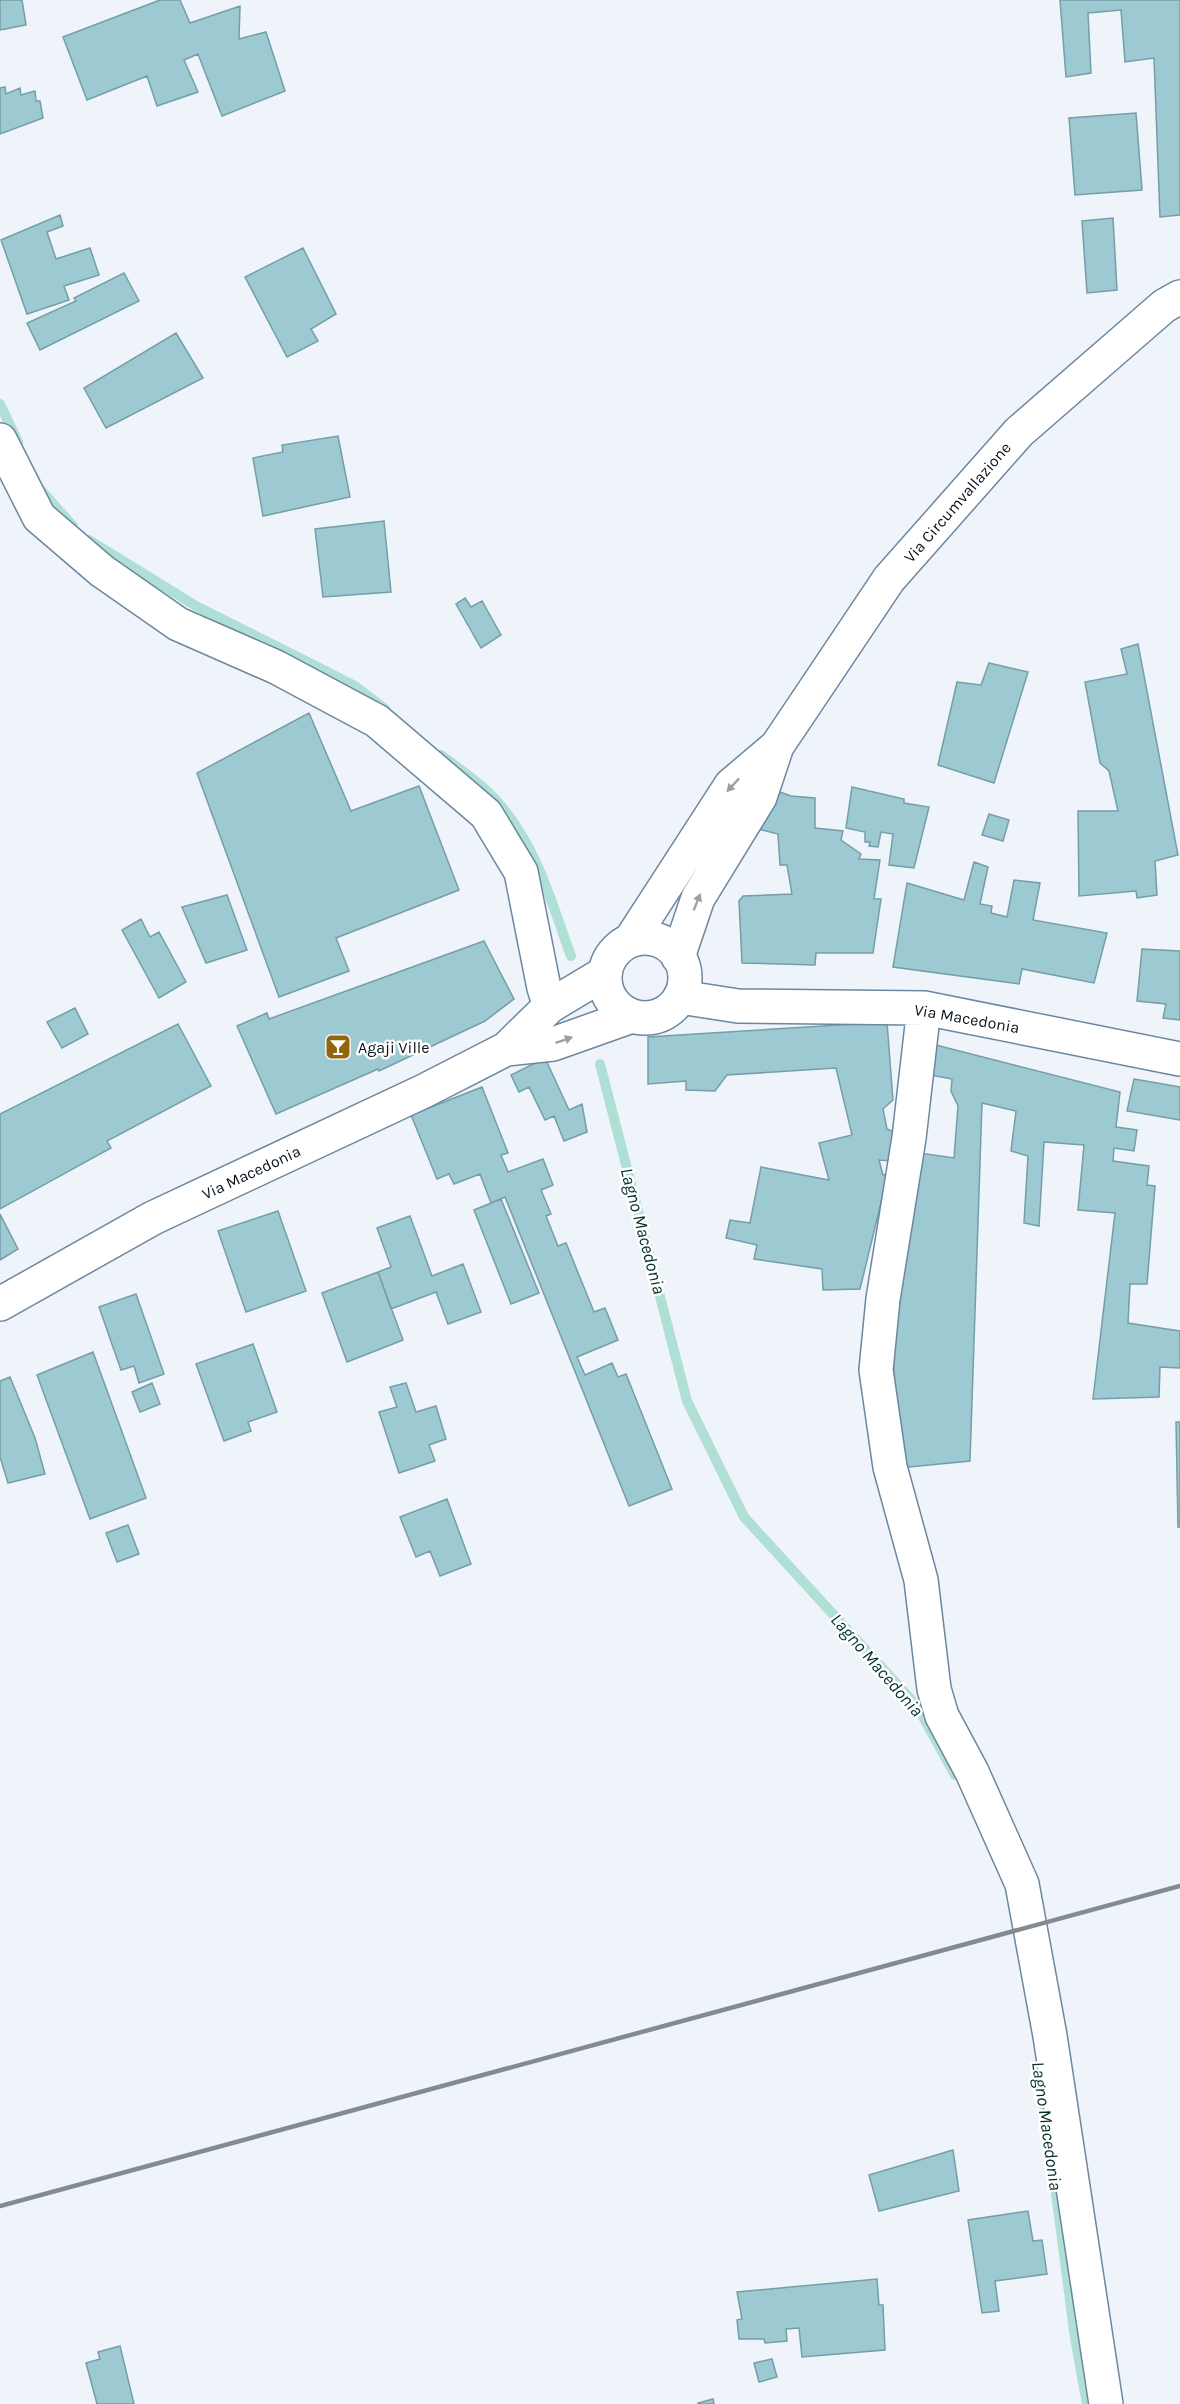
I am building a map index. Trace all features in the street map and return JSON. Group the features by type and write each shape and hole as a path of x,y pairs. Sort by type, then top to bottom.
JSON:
{"street":[{"name":"Via Circumvallazione","path":"678,957 698,898 760,796 777,746 889,579 1019,432 1164,306 1180,297"},
{"path":"0,440 39,517 102,571 178,624 276,667 378,721 486,814 521,872 544,988 550,1006"},
{"name":"Via Circumvallazione","path":"630,941 731,785 777,746"},
{"path":"643,938 657,940 669,946 678,957 684,970 684,984 680,997 671,1008 659,1016 646,1018 632,1016 620,1010 610,1000 605,987 605,973 609,960 618,949 630,941 643,938"},
{"name":"Via Macedonia","path":"0,1304 153,1218 424,1091 506,1049 550,1006 605,973"},
{"name":"Via Macedonia","path":"680,997 738,1006 924,1008 1180,1059"},
{"path":"924,1008 909,1138 883,1299 876,1370 890,1467 921,1581 936,1698 942,1716 972,1772 1022,1884 1050,2036 1106,2404"},
{"name":"Via Macedonia","path":"506,1049 553,1044 632,1016"}],"building":[{"path":"0,0 22,0 26,25 0,30"},
{"path":"160,0 180,0 190,23 240,6 239,39 266,32 285,91 222,116 198,54 184,60 198,92 157,106 147,76 87,100 63,37"},
{"path":"1060,0 1180,0 1180,215 1160,217 1154,58 1125,62 1121,10 1088,13 1091,73 1066,77"},
{"path":"5,87 6,94 20,88 21,95 35,91 36,101 40,101 43,118 0,134 0,88"},
{"path":"1136,113 1142,190 1075,195 1069,118"},
{"path":"60,215 63,226 47,232 56,259 90,248 99,275 64,286 69,300 27,314 1,240"},
{"path":"1113,218 1117,290 1087,293 1082,221"},
{"path":"303,248 336,314 311,329 318,341 287,357 245,277"},
{"path":"124,273 139,301 40,350 27,323 76,301 74,298"},
{"path":"176,333 203,378 106,428 84,388"},
{"path":"338,436 350,497 263,516 253,458 283,452 282,445"},
{"path":"384,521 391,592 323,597 315,529"},
{"path":"465,598 471,607 482,601 501,635 481,648 456,604"},
{"path":"1138,644 1178,855 1155,861 1157,895 1137,898 1136,891 1079,896 1078,811 1118,811 1109,771 1100,763 1085,682 1127,674 1121,649"},
{"path":"989,663 1028,672 994,783 938,765 957,682 981,685"},
{"path":"309,713 351,811 419,786 459,890 336,938 349,971 279,997 197,773"},
{"path":"852,787 904,799 904,803 929,807 914,868 889,865 893,834 881,832 878,847 869,846 870,842 865,842 865,832 846,828"},
{"path":"780,792 791,796 815,798 815,828 843,831 841,840 861,854 859,859 880,860 874,899 881,899 873,953 816,953 815,965 742,963 739,901 743,896 792,894 787,865 780,865 778,834 758,829"},
{"path":"989,814 1009,820 1003,841 982,835"},
{"path":"974,862 988,867 980,904 992,906 991,913 1007,917 1014,880 1040,883 1033,920 1107,933 1094,983 1022,969 1019,984 893,967 907,883 964,900"},
{"path":"227,895 247,950 206,963 182,907"},
{"path":"141,919 150,937 159,932 186,982 159,998 122,930"},
{"name":"Agaji Ville","path":"484,941 514,999 485,1021 379,1071 378,1069 276,1114 237,1026 267,1013 269,1019"},
{"path":"1142,949 1180,951 1180,1020 1163,1018 1166,1004 1137,1001"},
{"path":"75,1008 88,1034 62,1048 47,1022"},
{"path":"887,1022 893,1100 883,1109 887,1129 894,1132 900,1147 889,1154 891,1161 879,1160 883,1175 888,1174 860,1289 823,1290 822,1269 754,1259 757,1245 726,1238 730,1220 750,1223 761,1167 829,1180 819,1143 852,1135 836,1068 727,1075 715,1091 686,1090 686,1081 648,1084 648,1037"},
{"path":"178,1024 211,1086 107,1141 111,1148 0,1209 0,1114"},
{"path":"932,1044 1120,1092 1116,1127 1137,1130 1134,1151 1114,1148 1113,1161 1149,1166 1147,1185 1155,1186 1147,1284 1130,1284 1128,1323 1180,1331 1180,1368 1160,1367 1159,1397 1093,1399 1115,1213 1078,1210 1084,1145 1044,1142 1039,1226 1024,1223 1028,1156 1011,1151 1016,1111 982,1103 970,1461 899,1468 891,1318 913,1152 954,1158 958,1106 951,1091 952,1079 924,1074"},
{"path":"545,1058 569,1110 582,1104 587,1132 564,1141 554,1116 545,1120 529,1087 519,1092 511,1075"},
{"path":"1134,1079 1180,1087 1180,1120 1127,1111"},
{"path":"482,1087 508,1153 501,1155 508,1172 543,1159 553,1185 541,1190 551,1214 546,1216 558,1246 566,1243 594,1312 605,1308 618,1340 577,1357 585,1375 612,1363 618,1377 626,1374 672,1489 629,1506 505,1197 491,1203 480,1174 454,1184 449,1174 437,1179 411,1115"},
{"path":"501,1199 539,1293 511,1304 474,1210"},
{"path":"278,1211 306,1291 246,1312 218,1231"},
{"path":"0,1214 18,1249 0,1260"},
{"path":"410,1216 432,1276 463,1264 481,1312 448,1324 436,1292 391,1309 378,1272 391,1267 377,1228"},
{"path":"378,1272 403,1340 347,1362 322,1293"},
{"path":"136,1294 164,1374 139,1383 134,1366 121,1370 99,1307"},
{"path":"253,1344 277,1412 248,1422 251,1431 224,1441 196,1364"},
{"path":"93,1352 146,1498 90,1519 37,1375"},
{"path":"10,1377 35,1438 45,1474 8,1483 0,1457 0,1381"},
{"path":"152,1383 160,1404 140,1412 132,1392"},
{"path":"406,1383 416,1412 436,1406 446,1439 429,1445 435,1461 399,1473 379,1412 397,1407 390,1387"},
{"path":"1176,1422 1180,1422 1180,1527 1178,1527"},
{"path":"447,1499 471,1564 440,1576 430,1551 416,1557 400,1517"},
{"path":"128,1525 139,1554 117,1562 106,1533"},
{"path":"953,2150 959,2191 879,2211 869,2175"},
{"path":"1028,2211 1033,2241 1042,2240 1047,2274 995,2281 999,2311 982,2313 968,2220"},
{"path":"877,2279 879,2305 883,2305 885,2350 802,2357 799,2328 786,2329 787,2341 765,2343 764,2339 739,2339 737,2320 742,2319 737,2292"},
{"path":"120,2346 134,2404 97,2404 86,2363 100,2359 98,2352"},
{"path":"772,2359 777,2377 759,2382 754,2363"},
{"path":"713,2399 714,2404 698,2404 698,2403"}],"waterway":[{"path":"0,404 18,442"},
{"path":"40,489 73,526"},
{"path":"89,540 196,606 355,686 385,709"},
{"path":"441,755 489,793 521,834 541,873 571,956"},
{"name":"Lagno Macedonia","path":"600,1064 687,1401 744,1517 917,1706 955,1775"},
{"name":"Lagno Macedonia","path":"1043,2095 1075,2338 1087,2404"}],"railway":[{"path":"0,2206 1180,1886"}],"place":[{"name":"Agaji Ville","path":"338,1047"}]}
